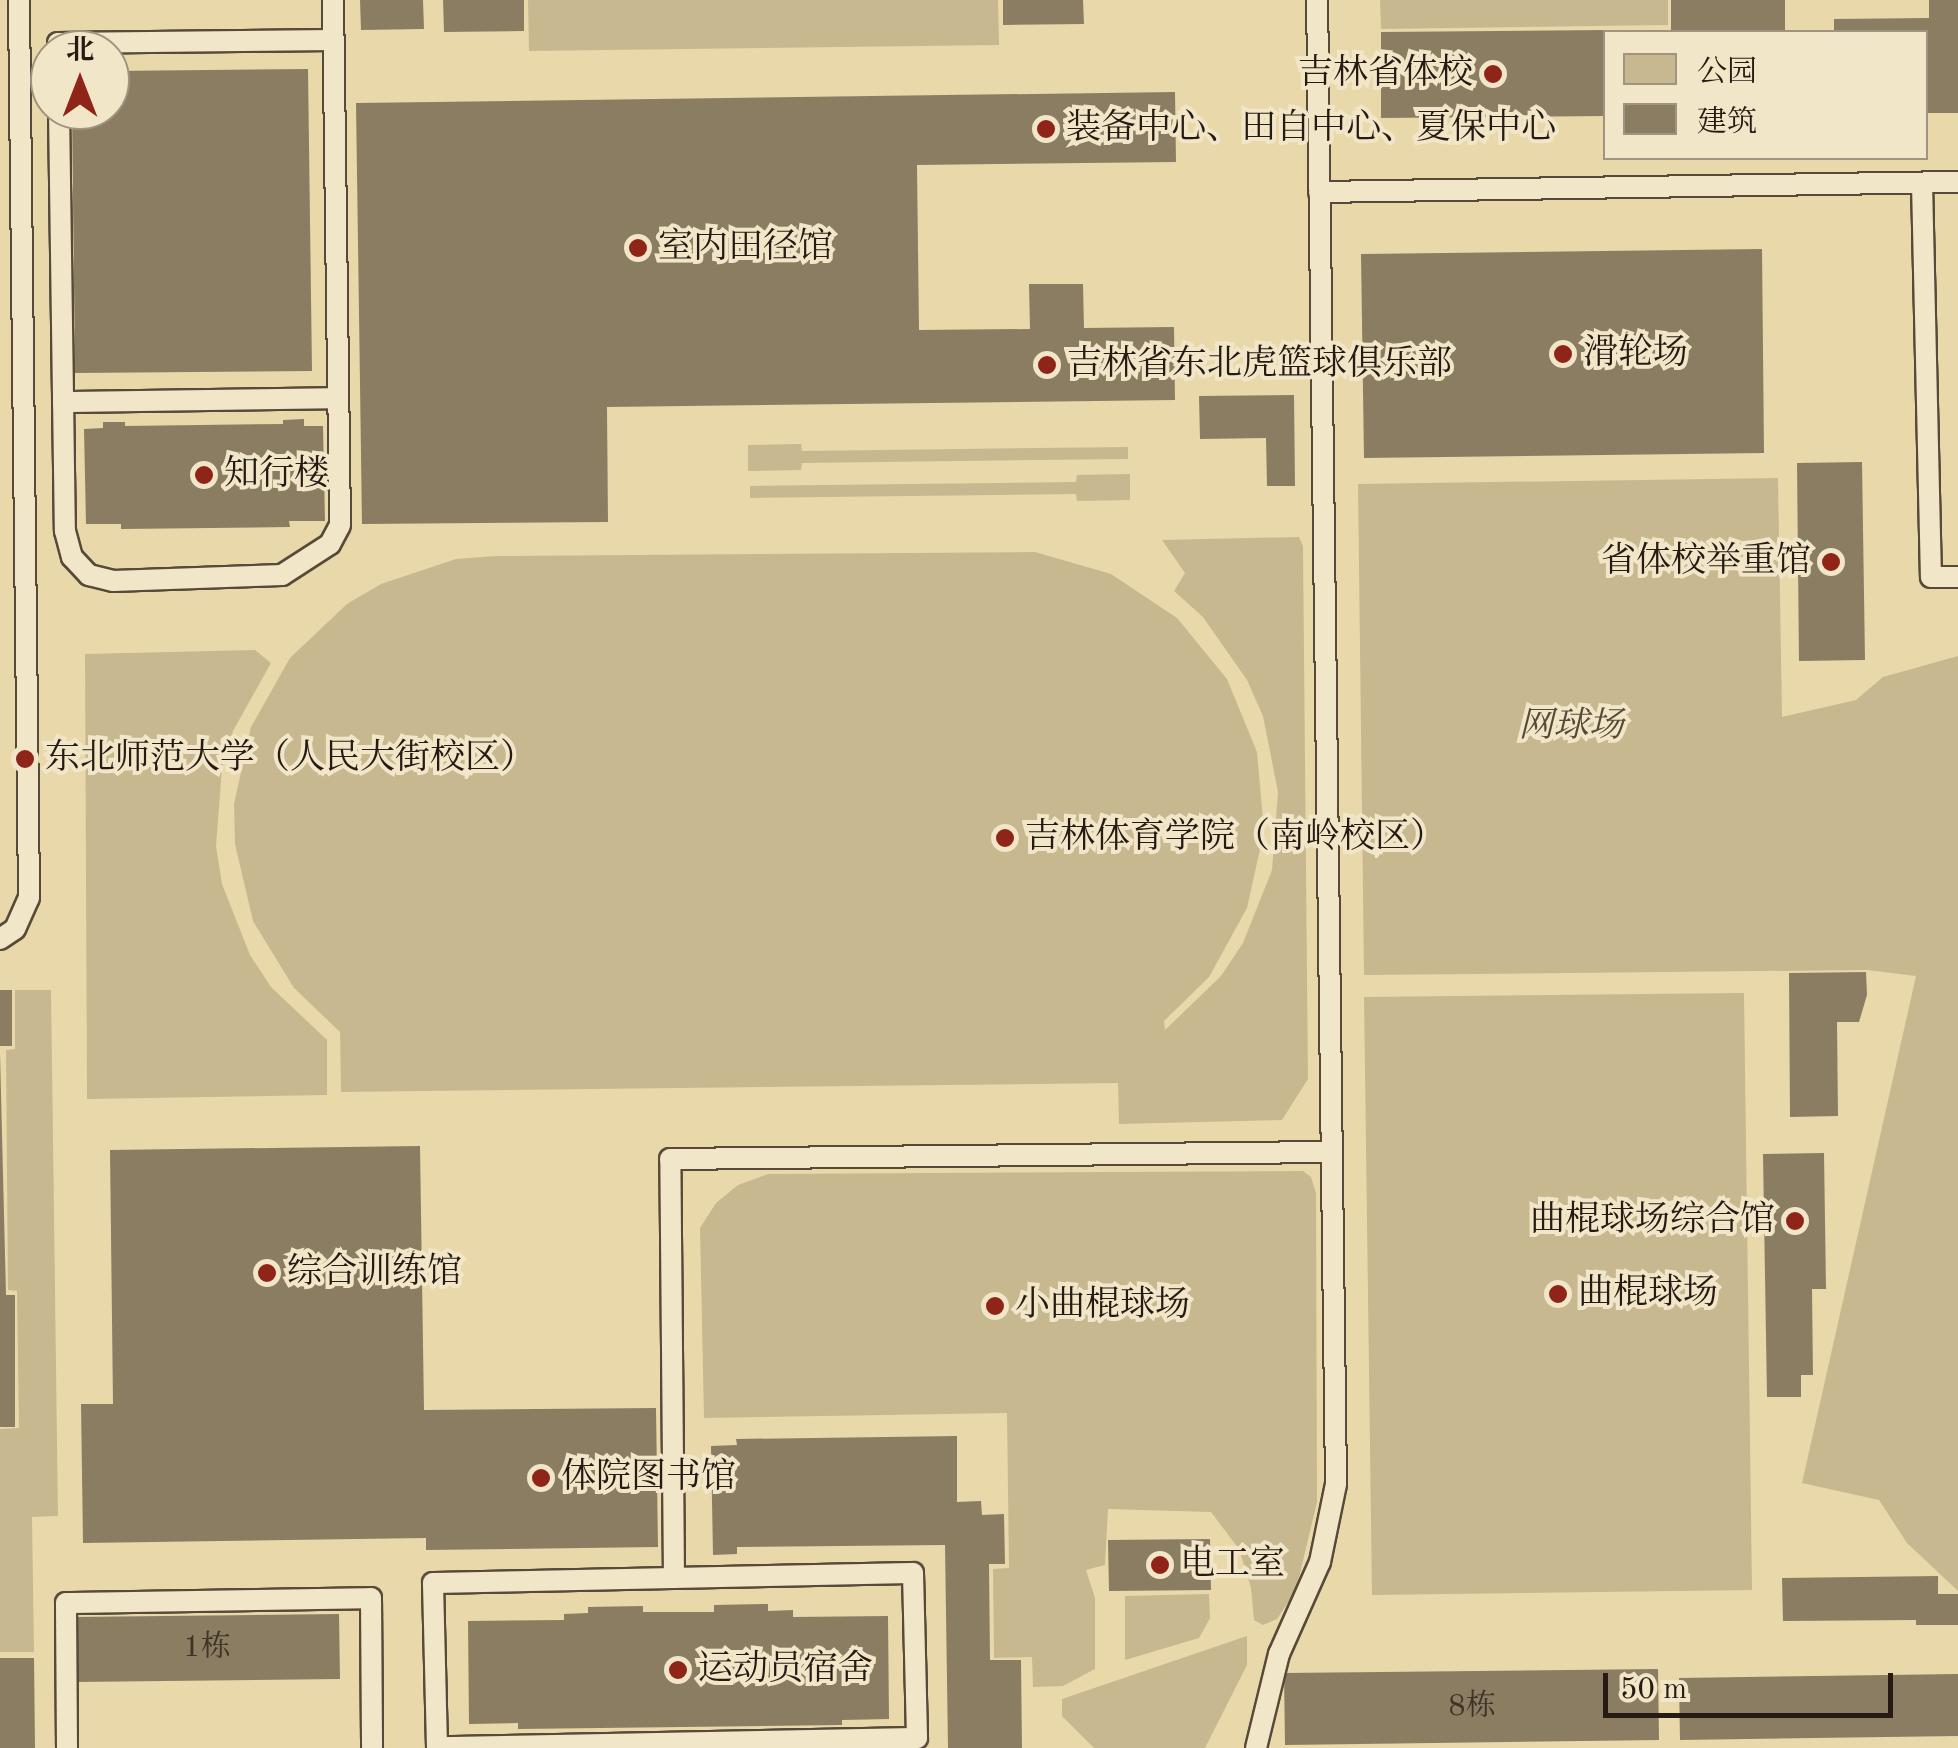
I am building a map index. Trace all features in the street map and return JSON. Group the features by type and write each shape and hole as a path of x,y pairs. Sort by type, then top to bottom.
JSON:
{"lane":[{"path":"0,939 14,929 29,898 10,118 19,0"},
{"path":"59,130 64,531 80,568 113,581 265,579 298,568 337,535 332,0"},
{"path":"1256,1748 1279,1654 1320,1562 1336,1484 1317,0"},
{"path":"130,42 333,40"},
{"path":"1319,192 1958,182"},
{"path":"1922,183 1931,577 1958,577"},
{"path":"63,402 338,398"},
{"path":"674,1578 670,1159 1332,1152"},
{"path":"913,1573 917,1738 437,1747 434,1583 674,1578 913,1573"},
{"path":"67,1748 66,1603 371,1598 372,1748"}],"green space":[{"path":"528,0 998,0 999,45 529,51"},
{"path":"1380,0 1668,0 1668,25 1381,29"},
{"path":"801,444 802,451 1128,447 1128,459 802,463 801,470 748,471 748,445"},
{"path":"1130,474 1130,500 1077,501 1076,494 750,498 750,486 1076,482 1077,475"},
{"name":"网球场","path":"1778,478 1782,717 1856,700 1883,677 1958,656 1958,1591 1907,1543 1879,1500 1802,1483 1916,976 1867,970 1364,975 1358,484"},
{"path":"1299,537 1303,546 1308,1079 1282,1120 1119,1124 1118,1083 341,1092 340,1032 294,988 253,921 235,844 234,804 251,727 290,658 347,604 381,584 456,559 496,556 1035,552 1111,574 1177,618 1227,679 1257,752 1264,831 1247,908 1209,977 1164,1021 1165,1030 1221,976 1243,943 1272,870 1278,792 1263,716 1247,680 1203,617 1174,591 1185,573 1162,540"},
{"path":"255,650 271,663 233,731 222,768 216,846 222,884 250,955 271,987 327,1040 327,1095 87,1099 85,654"},
{"path":"15,990 51,990 58,1516 32,1517 34,1652 0,1652 0,1429 19,1428 17,1291 8,1290 6,1050 15,1049"},
{"name":"曲棍球场","path":"1744,993 1752,1590 1372,1595 1364,997"},
{"path":"1303,1171 1311,1177 1316,1193 1317,1502 1296,1590 1277,1619 1263,1625 1254,1620 1251,1588 1239,1549 1211,1512 1108,1509 1105,1565 1086,1570 1095,1598 1095,1669 1063,1686 1033,1687 1032,1657 994,1658 993,1569 1009,1568 1007,1413 704,1418 700,1228 716,1203 738,1185 768,1174"},
{"path":"1209,1594 1210,1618 1199,1638 1125,1660 1125,1596"},
{"path":"1247,1636 1247,1665 1205,1748 1094,1748 1062,1716 1062,1699"}],"building":[{"path":"360,0 423,0 424,29 361,30"},
{"path":"443,0 524,0 524,31 444,32"},
{"path":"1003,0 1083,0 1084,24 1003,25"},
{"path":"1671,0 1785,0 1785,30 1671,30"},
{"path":"1929,0 1958,0 1958,113 1928,113 1928,30 1834,30 1834,19 1929,18"},
{"name":"吉林省体校","path":"1603,30 1603,116 1381,118 1381,32"},
{"path":"308,69 312,371 75,373 72,130 130,130 130,71"},
{"name":"室内田径馆","path":"1175,92 1176,162 917,165 919,330 1030,329 1029,284 1083,284 1084,328 1174,327 1175,400 607,407 608,522 362,524 356,103"},
{"name":"滑轮场","path":"1762,249 1764,453 1364,458 1361,254"},
{"path":"1294,395 1295,486 1267,486 1266,438 1200,439 1199,396"},
{"name":"知行楼","path":"304,419 304,426 323,426 325,521 289,521 290,527 121,529 121,524 86,524 84,429 103,428 103,422 125,422 125,426 283,424 283,420"},
{"name":"省体校举重馆","path":"1862,462 1865,660 1799,661 1797,463"},
{"path":"1866,972 1867,995 1859,1022 1837,1022 1838,1116 1790,1117 1789,973"},
{"path":"0,990 12,990 12,1046 0,1046"},
{"path":"0,1053 6,1295 15,1295 15,1427 0,1427"},
{"path":"420,1146 424,1410 656,1408 658,1547 426,1550 426,1538 83,1543 81,1404 113,1404 110,1150"},
{"name":"曲棍球场综合馆","path":"1824,1153 1826,1289 1812,1289 1813,1375 1801,1375 1801,1397 1767,1397 1763,1154"},
{"path":"957,1436 957,1502 981,1501 982,1515 1004,1514 1005,1564 989,1564 990,1660 1021,1660 1022,1748 948,1748 945,1545 737,1547 737,1554 713,1555 711,1446 737,1445 736,1439"},
{"name":"电工室","path":"1210,1539 1211,1590 1109,1591 1108,1540"},
{"path":"1938,1576 1938,1594 1958,1594 1958,1625 1916,1625 1916,1620 1783,1621 1782,1578"},
{"name":"运动员宿舍","path":"768,1604 768,1611 793,1610 793,1617 888,1616 889,1719 842,1720 842,1725 518,1729 518,1723 469,1724 468,1621 564,1620 564,1614 588,1613 588,1607 643,1606 643,1612 714,1612 714,1605"},
{"path":"339,1614 340,1679 75,1682 74,1617"},
{"path":"0,1658 34,1658 35,1748 0,1748"},
{"path":"1658,1669 1659,1740 1285,1745 1284,1673"},
{"path":"1958,1674 1958,1736 1680,1740 1679,1678"}],"place":[{"name":"吉林省体校","path":"1493,74"},
{"name":"装备中心、田自中心、夏保中心","path":"1046,129"},
{"name":"室内田径馆","path":"638,248"},
{"name":"滑轮场","path":"1563,354"},
{"name":"吉林省东北虎篮球俱乐部","path":"1047,365"},
{"name":"知行楼","path":"204,475"},
{"name":"省体校举重馆","path":"1831,562"},
{"name":"东北师范大学（人民大街校区）","path":"25,759"},
{"name":"吉林体育学院（南岭校区）","path":"1005,838"},
{"name":"曲棍球场综合馆","path":"1795,1221"},
{"name":"综合训练馆","path":"267,1273"},
{"name":"曲棍球场","path":"1558,1294"},
{"name":"小曲棍球场","path":"995,1306"},
{"name":"体院图书馆","path":"541,1478"},
{"name":"电工室","path":"1160,1565"},
{"name":"运动员宿舍","path":"678,1670"}]}
